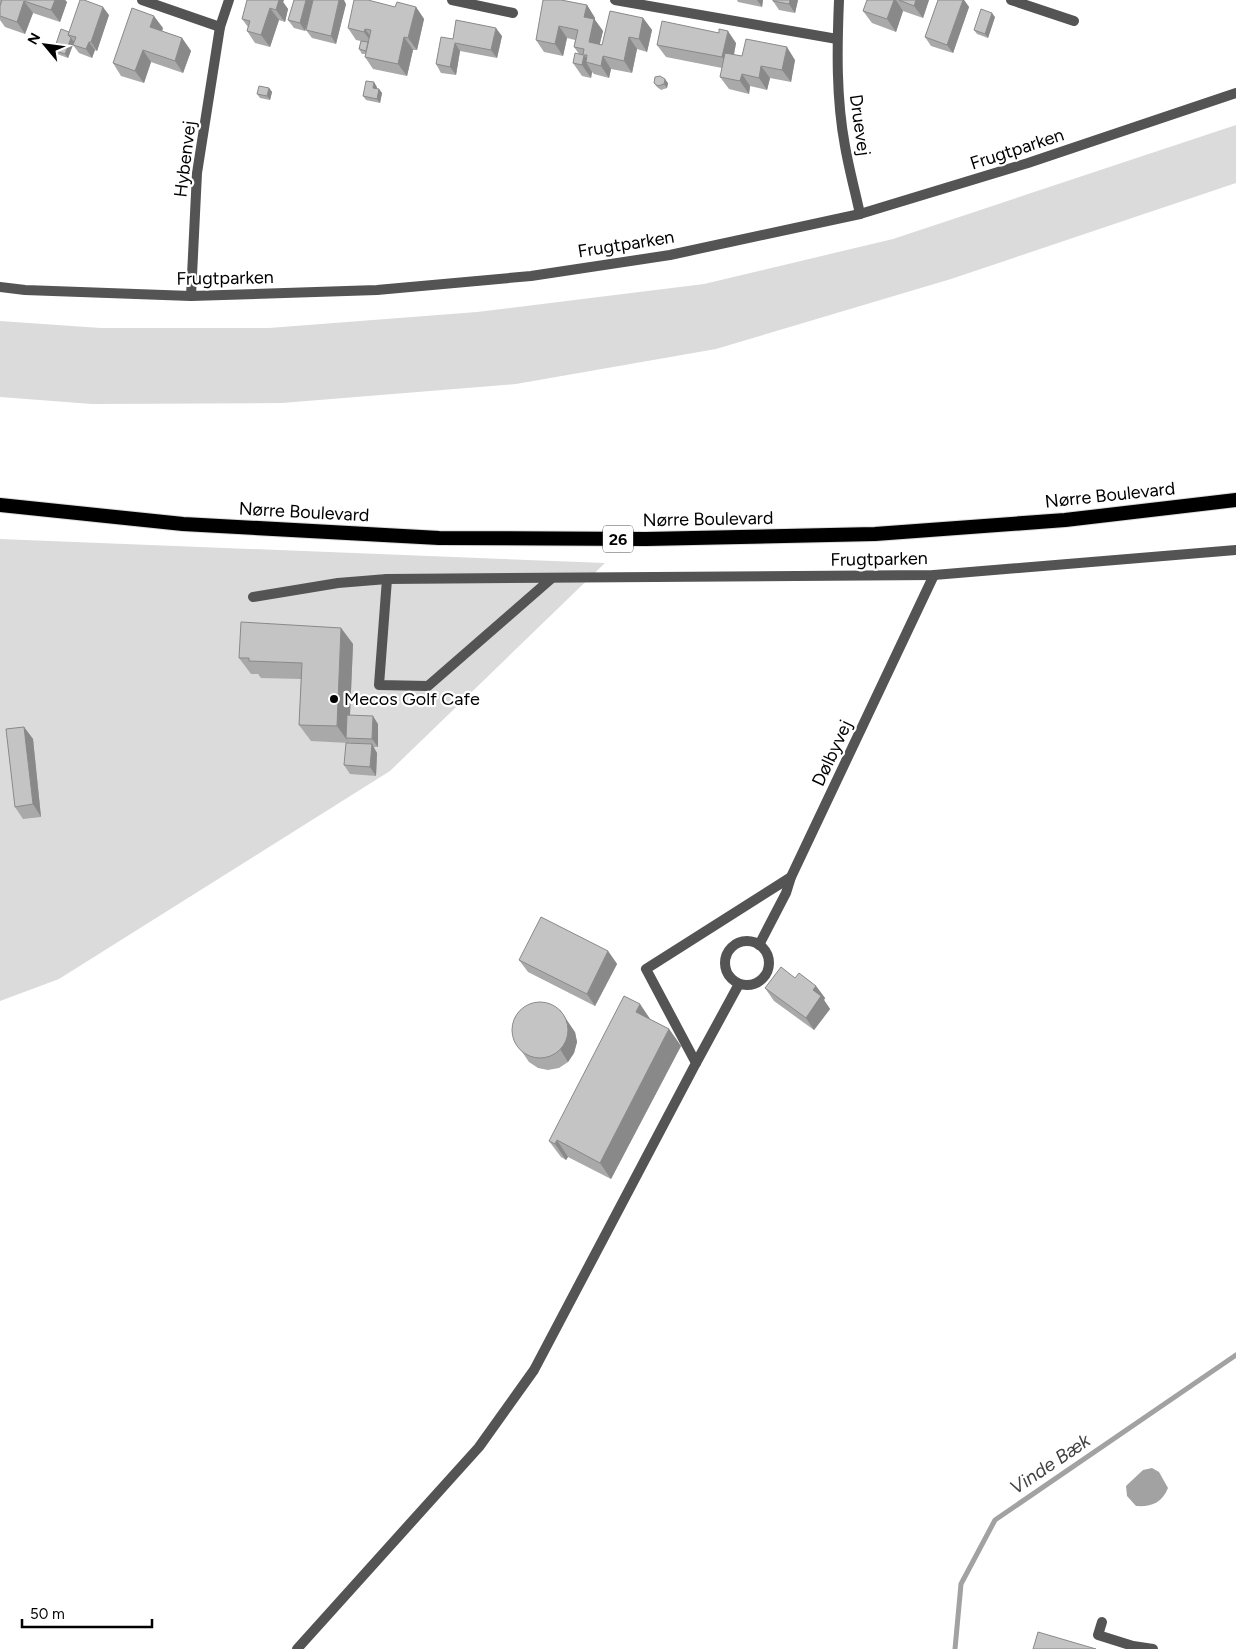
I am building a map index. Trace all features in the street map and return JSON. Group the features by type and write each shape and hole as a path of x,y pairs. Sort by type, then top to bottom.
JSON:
{"highway":[{"name":"Nørre Boulevard","path":"0,505 183,524 429,538 646,540 876,534 1065,520 1236,500"}],"street":[{"path":"142,0 220,27"},
{"name":"Hybenvej","path":"190,296 197,173 220,27 229,0"},
{"path":"452,0 513,13"},
{"path":"616,0 837,39"},
{"name":"Druevej","path":"839,0 837,39 839,95 845,146 860,214"},
{"path":"1011,0 1074,21"},
{"name":"Frugtparken","path":"0,287 25,290 190,296 377,290 531,276 670,255 860,214 1028,163 1236,93"},
{"name":"Frugtparken","path":"253,597 338,583 387,579 934,575 1236,550"},
{"name":"Dølbyvej","path":"759,945 786,893 791,878 934,575"},
{"path":"387,579 379,685 428,686 552,578"},
{"path":"696,1063 646,969 791,878"},
{"path":"748,941 759,945 766,953 769,963 767,974 760,982 749,985 739,984 729,976 725,965 728,953 736,944 748,941"},
{"path":"297,1649 479,1446 534,1370 739,984"},
{"path":"1102,1622 1098,1635 1133,1646 1153,1649"}],"shaded area":[{"path":"1236,125 1236,183 951,279 716,349 516,384 282,403 92,404 0,397 0,321 101,328 269,328 477,312 704,284 893,239"},
{"path":"0,539 605,563 390,771 59,979 0,1001"},
{"path":"1152,1468 1159,1472 1168,1488 1166,1493 1159,1501 1151,1505 1136,1506 1127,1496 1126,1486 1143,1470"}],"building":[{"path":"2,0 55,0 51,10 24,1 17,22 0,16"},
{"path":"80,0 103,7 91,42 89,42 86,49 73,45 76,37 68,35"},
{"path":"247,0 279,0 276,10 270,8 261,35 247,31 250,21 242,19"},
{"path":"294,0 306,0 300,23 288,20"},
{"path":"313,0 339,0 331,36 306,30"},
{"path":"354,0 368,0 395,7 397,2 416,7 408,38 404,37 398,64 365,57 371,30 365,29 364,32 348,28"},
{"path":"543,0 561,0 587,5 584,17 594,19 589,42 602,45 610,11 643,18 639,39 629,37 624,61 603,56 601,66 586,62 587,55 584,55 582,65 573,63 575,53 583,55 584,49 574,47 578,30 559,26 555,44 536,40"},
{"path":"773,0 790,0 789,4"},
{"path":"867,0 894,0 887,19 863,11"},
{"path":"899,0 916,0 914,6"},
{"path":"938,0 963,0 947,45 925,37"},
{"path":"132,8 154,16 150,27 182,38 175,61 143,50 135,71 113,63"},
{"path":"981,9 992,13 985,34 974,30"},
{"path":"456,20 496,28 491,50 455,43 450,67 436,64 441,37 453,39"},
{"path":"662,21 719,33 719,29 728,31 722,57 657,45"},
{"path":"61,29 69,32 68,35 71,38 65,54 54,50"},
{"path":"746,39 787,47 782,70 761,66 759,78 742,74 740,81 720,77 725,53 742,56"},
{"path":"361,41 368,42 366,51 359,49"},
{"path":"660,76 665,79 664,84 658,86 654,83 655,77"},
{"path":"366,81 374,82 373,88 379,89 377,99 363,96"},
{"path":"259,86 269,88 267,96 257,94"},
{"path":"241,622 341,628 337,726 299,725 302,663 249,661 249,658 239,658"},
{"path":"347,715 373,716 372,739 346,738"},
{"path":"24,727 33,804 15,807 6,729"},
{"path":"346,743 372,744 370,767 344,765"},
{"path":"541,917 608,951 587,994 519,960"},
{"path":"781,967 795,978 799,973 816,986 813,990 821,996 806,1018 765,988"},
{"path":"624,996 640,1004 636,1012 669,1029 600,1163 557,1140 555,1144 549,1141"},
{"path":"540,1002 555,1007 563,1015 568,1030 563,1045 555,1053 540,1058 525,1053 517,1045 512,1030 517,1015 525,1007"},
{"path":"1038,1632 1096,1649 1033,1649"}],"waterway":[{"name":"Vinde Bæk","path":"955,1649 961,1584 995,1520 1236,1355"}],"place":[{"name":"Mecos Golf Cafe","path":"334,699"}]}
